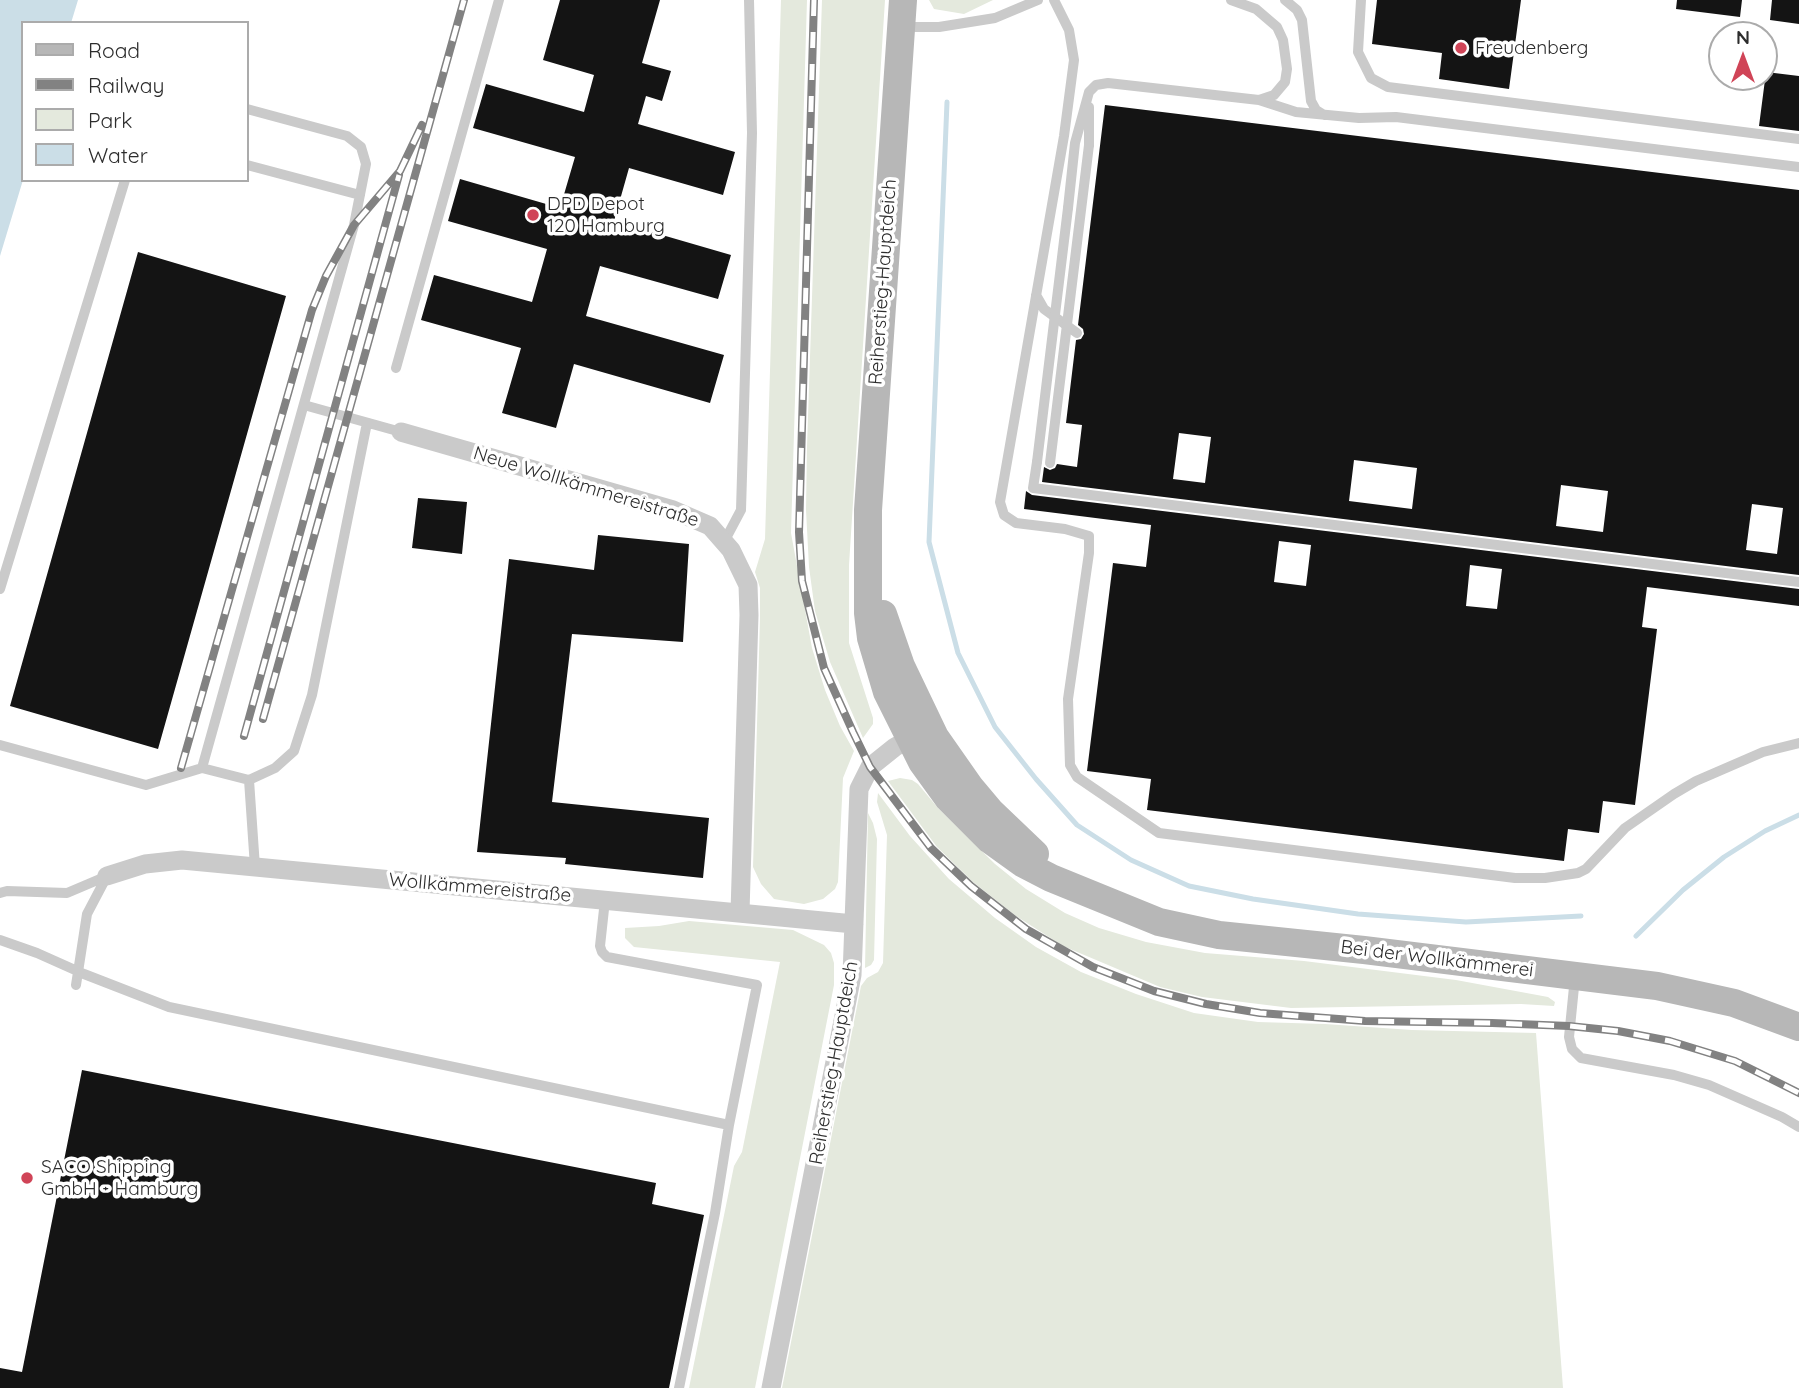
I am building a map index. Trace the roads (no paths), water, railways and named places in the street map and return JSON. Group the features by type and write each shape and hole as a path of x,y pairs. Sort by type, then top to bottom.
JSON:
{"main road":[{"name":"Reiherstieg-Hauptdeich","path":"870,564 868,510 901,13"},
{"name":"Bei der Wollkämmerei","path":"870,564 868,613 871,638 887,692 920,733 922,762 948,798 990,840 1041,873 1131,912 1191,930 1696,993 1755,1010 1799,1027"}],"street":[{"name":"Neue Wollkämmereistraße","path":"401,432 673,510 710,526 731,551 748,585 750,636 740,912"},
{"name":"Reiherstieg-Hauptdeich","path":"771,1388 852,975 859,789 867,770 883,755 920,733"},
{"name":"Wollkämmereistraße","path":"107,876 145,864 182,860 854,924"}],"lane":[{"path":"396,368 499,0"},
{"path":"724,542 741,510 752,133 750,0"},
{"path":"901,13 939,27 995,18 1038,0"},
{"path":"1054,0 1069,30 1074,60 1064,136 1002,484 1002,509 1004,515 1016,523 1065,529 1089,536 1068,699 1070,765 1077,777 1151,829 1169,834 1515,878 1565,876 1586,869 1625,828 1696,781 1756,755 1799,743"},
{"path":"1231,0 1256,9 1277,27 1283,40 1287,69 1285,82 1274,95 1259,100"},
{"path":"1285,0 1297,10 1303,20 1311,101 1317,110 1325,115"},
{"path":"1362,0 1358,51 1371,78 1388,87 1799,139"},
{"path":"1799,167 1396,117 1359,118 1296,112 1259,100 1116,83 1096,85 1089,92 1075,143 1033,488 1799,582"},
{"path":"1050,463 1089,145 1089,92"},
{"path":"202,768 354,225 366,164 361,147 347,136 248,109"},
{"path":"248,165 360,195"},
{"path":"0,589 124,182"},
{"path":"1036,291 1036,298 1044,310 1077,333"},
{"path":"303,405 401,432"},
{"path":"0,745 146,785 202,768 249,780 275,768 294,751 312,695 367,423"},
{"path":"249,780 255,867"},
{"path":"0,893 67,893 107,876"},
{"path":"76,985 87,914 107,876"},
{"path":"605,900 600,946 601,952 607,957 757,985 679,1388"},
{"path":"0,940 169,1007 729,1125"},
{"path":"1575,976 1569,1037 1572,1049 1581,1058 1674,1075 1709,1085 1799,1127"}],"water":[{"path":"0,0 78,0 72,21 21,21 22,182 0,256"}],"waterway":[{"path":"947,102 929,542 958,653 995,727 1077,825 1131,860 1189,886 1253,899 1358,914 1466,922 1581,916"},
{"path":"1636,936 1683,890 1724,857 1765,831 1799,815"}],"railway":[{"path":"263,719 464,0"},
{"path":"814,0 799,532 802,581 824,668 853,732 870,767 931,848 971,886 1026,929 1093,967 1154,991 1206,1004 1260,1013 1365,1021 1569,1026 1618,1031 1670,1041 1735,1061 1799,1093"},
{"path":"181,768 312,310 326,276 354,225 400,171 422,125"},
{"path":"244,736 399,175"}],"place":[{"name":"Freudenberg","path":"1461,48"},
{"name":"DPD Depot 120 Hamburg","path":"533,215"},
{"name":"SACO Shipping GmbH - Hamburg","path":"27,1178"}]}
